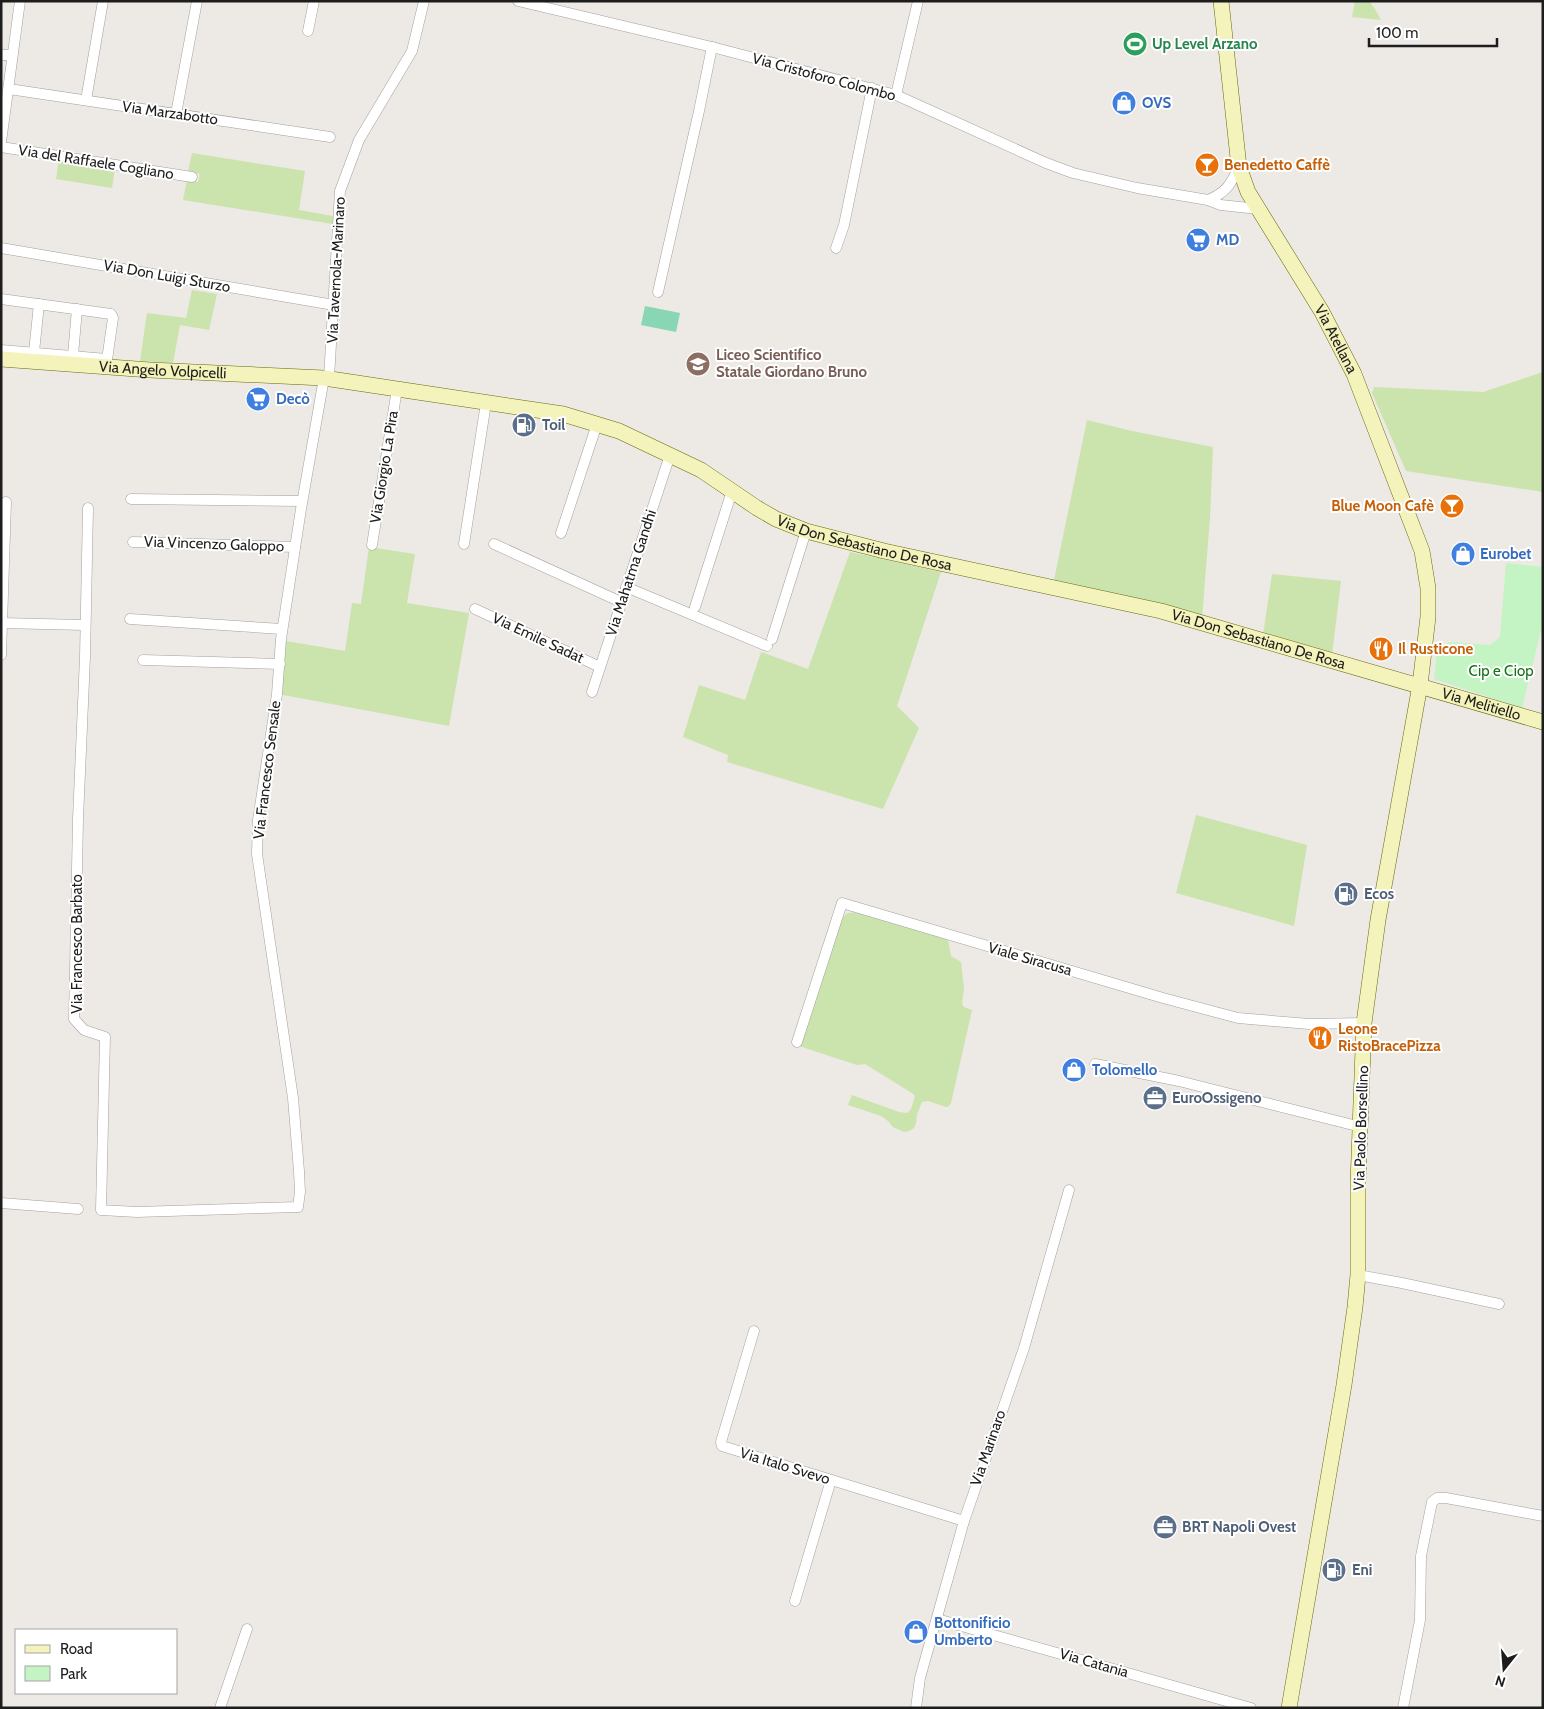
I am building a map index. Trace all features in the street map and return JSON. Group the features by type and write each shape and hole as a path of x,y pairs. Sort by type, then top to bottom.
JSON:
{"main road":[{"name":"Via Atellana","path":"1221,1 1239,167 1248,192 1322,312 1354,374 1422,551 1428,588 1428,617 1420,685"},
{"name":"Via Angelo Volpicelli","path":"1,359 106,363 327,378"},
{"name":"Via Don Sebastiano De Rosa","path":"327,378 563,414 619,431 670,455 709,474 776,519 806,531 884,551 1161,611 1420,685"},
{"name":"Via Melitiello","path":"1420,685 1543,722"},
{"name":"Via Paolo Borsellino","path":"1289,1708 1344,1385 1355,1307 1358,1275 1358,1183 1364,1023 1378,920 1420,685"}],"street":[{"path":"1,142 20,1"},
{"path":"86,100 103,1"},
{"path":"176,114 197,1"},
{"path":"308,31 314,1"},
{"name":"Via Tavernola-Marinaro","path":"327,378 334,305 340,191 359,140 412,51 424,1"},
{"name":"Via Cristoforo Colombo","path":"518,1 538,4 712,47 896,95 1072,173 1137,188 1208,200 1221,205 1258,209"},
{"path":"896,95 918,1"},
{"path":"658,292 712,47"},
{"path":"1,55 12,55"},
{"path":"836,248 844,225 872,88"},
{"name":"Via Marzabotto","path":"9,89 330,137"},
{"name":"Via del Raffaele Cogliano","path":"1,147 192,177"},
{"path":"1208,200 1228,189 1239,167"},
{"name":"Via Don Luigi Sturzo","path":"1,248 334,305"},
{"path":"1,299 111,314 113,318 106,363 73,356 1,350"},
{"path":"34,352 39,304"},
{"path":"73,356 77,309"},
{"name":"Via Francesco Sensale","path":"283,1208 298,1207 300,1192 299,1171 293,1098 258,854 258,820 277,694 282,629 302,501 327,378"},
{"name":"Via Giorgio La Pira","path":"372,545 396,390"},
{"path":"464,544 486,403"},
{"path":"561,533 597,424"},
{"name":"Via Mahatma Gandhi","path":"592,692 670,455"},
{"path":"695,607 732,491"},
{"path":"131,499 302,501"},
{"path":"1,655 6,502"},
{"name":"Via Francesco Barbato","path":"88,508 74,1019 84,1030 105,1036 101,1210 137,1212 283,1208"},
{"path":"626,587 769,642 806,531"},
{"name":"Via Vincenzo Galoppo","path":"132,542 295,547"},
{"path":"494,544 621,602"},
{"name":"Via Emile Sadat","path":"475,609 600,667"},
{"path":"130,620 282,629"},
{"path":"2,623 84,625"},
{"path":"143,660 280,664"},
{"name":"Viale Siracusa","path":"797,1042 842,902 1163,998 1238,1018 1309,1024 1364,1023"},
{"path":"1095,1064 1179,1081 1360,1127"},
{"name":"Via Marinaro","path":"916,1708 920,1678 964,1521 1024,1348 1069,1190"},
{"path":"1,1203 78,1209"},
{"path":"1358,1275 1499,1304"},
{"name":"Via Italo Svevo","path":"754,1332 721,1445 964,1521"},
{"path":"795,1601 832,1480"},
{"path":"1403,1708 1420,1620 1421,1556 1432,1502 1437,1498 1446,1498 1543,1516"},
{"name":"Via Catania","path":"936,1619 1251,1708"},
{"path":"220,1708 246,1629"}],"green space":[{"path":"1355,1 1369,1 1381,20 1352,17"},
{"path":"192,153 305,171 299,210 333,216 333,224 183,200 187,180 198,182 200,174 188,172"},
{"path":"59,159 115,168 112,188 56,179"},
{"path":"192,290 217,294 209,330 180,325 173,363 140,361 147,313 186,318"},
{"path":"645,306 680,313 676,332 641,325"},
{"path":"1543,372 1543,492 1406,471 1372,393 1374,387 1483,392"},
{"path":"1087,420 1213,447 1210,518 1202,618 1055,583 1054,580"},
{"path":"369,547 415,554 407,603 469,613 449,726 278,694 286,641 345,651 352,603 361,604"},
{"path":"850,552 941,572 897,706 919,728 883,809 727,762 728,755 683,737 699,685 745,700 761,652 808,669"},
{"name":"Cip e Ciop","path":"1506,563 1543,567 1543,622 1522,708 1434,679 1437,648 1449,642 1490,645 1500,637"},
{"path":"1272,574 1341,581 1332,655 1263,635"},
{"path":"1196,815 1307,845 1294,926 1176,893"},
{"path":"860,912 948,940 951,956 961,962 964,989 962,1004 964,1007 972,1010 951,1103 946,1107 928,1101 922,1102 914,1128 909,1131 904,1132 893,1127 881,1116 848,1105 852,1095 899,1112 907,1113 911,1109 915,1096 912,1093 865,1064 857,1065 799,1046 840,919 848,913"}],"place":[{"name":"Up Level Arzano","path":"1135,44"},
{"name":"OVS","path":"1124,103"},
{"name":"Benedetto Caffè","path":"1207,165"},
{"name":"MD","path":"1198,240"},
{"name":"Liceo Scientifico Statale Giordano Bruno","path":"698,364"},
{"name":"Decò","path":"258,399"},
{"name":"Toil","path":"524,425"},
{"name":"Blue Moon Cafè","path":"1452,506"},
{"name":"Eurobet","path":"1463,554"},
{"name":"Il Rusticone","path":"1381,649"},
{"name":"Ecos","path":"1346,894"},
{"name":"Leone RistoBracePizza","path":"1320,1038"},
{"name":"Tolomello","path":"1074,1070"},
{"name":"EuroOssigeno","path":"1155,1098"},
{"name":"BRT Napoli Ovest","path":"1165,1527"},
{"name":"Eni","path":"1334,1570"},
{"name":"Bottonificio Umberto","path":"916,1632"}]}
